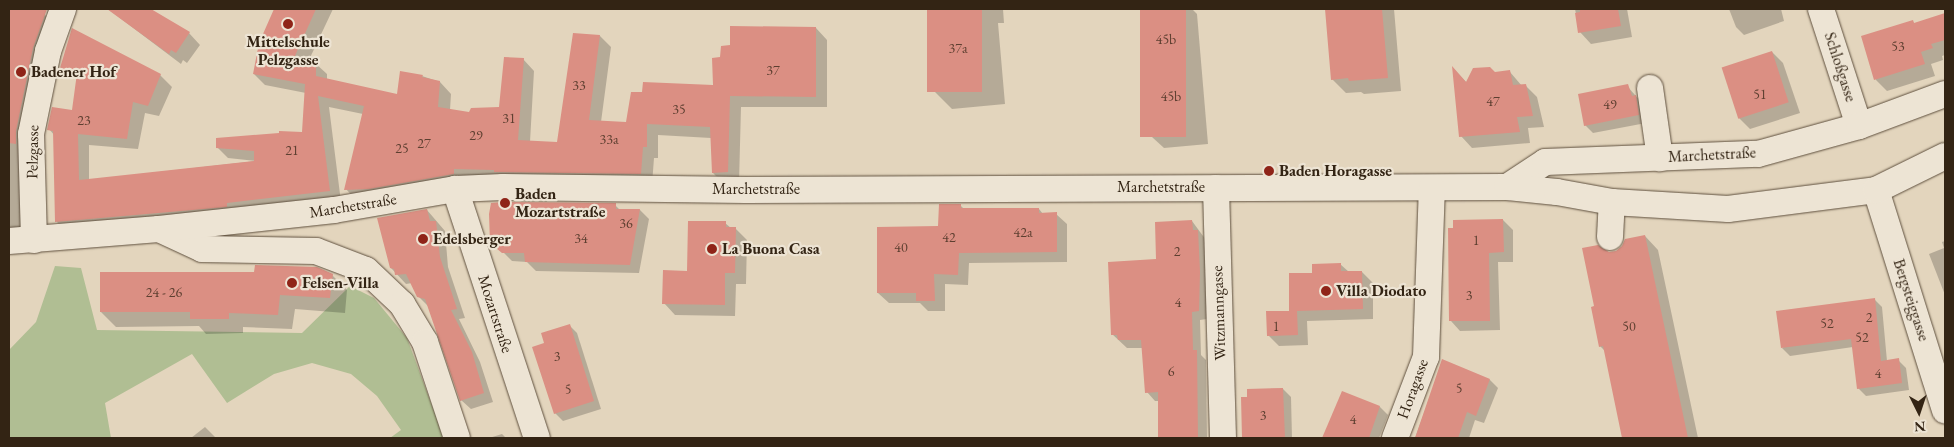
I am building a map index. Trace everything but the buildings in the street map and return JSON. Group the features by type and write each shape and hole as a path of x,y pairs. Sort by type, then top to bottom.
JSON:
{"street":[{"name":"Pelzgasse","path":"34,240 31,134 48,51 64,9"},
{"name":"Schloßgasse","path":"1822,9 1859,126"},
{"path":"1650,88 1660,158"},
{"name":"Marchetstraße","path":"1507,187 1545,162 1758,154 1859,126 1945,94"},
{"name":"Marchetstraße","path":"9,242 159,229 334,210 455,188 1507,187 1557,192 1612,202 1728,209 1876,190 1945,156"},
{"name":"Mozartstraße","path":"455,188 537,438"},
{"name":"Witzmanngasse","path":"1216,188 1223,438"},
{"name":"Horagasse","path":"1395,438 1426,357 1432,188"},
{"name":"Bergsteiggasse","path":"1876,190 1945,410"},
{"path":"1610,237 1612,202"},
{"path":"159,229 202,249 316,251 366,270 402,304 425,342 457,438"}],"green space":[{"path":"55,266 81,268 97,330 302,333 350,286 374,298 407,338 444,438 390,438 401,430 377,396 351,374 312,363 274,374 227,403 192,354 105,403 111,438 9,438 9,350 36,322"}],"place":[{"name":"Mittelschule Pelzgasse","path":"288,24"},
{"name":"Badener Hof","path":"21,72"},
{"name":"Baden Horagasse","path":"1269,171"},
{"name":"Baden Mozartstraße","path":"505,203"},
{"name":"Edelsberger","path":"423,239"},
{"name":"La Buona Casa","path":"712,249"},
{"name":"Felsen-Villa","path":"292,283"},
{"name":"Villa Diodato","path":"1326,291"}]}
